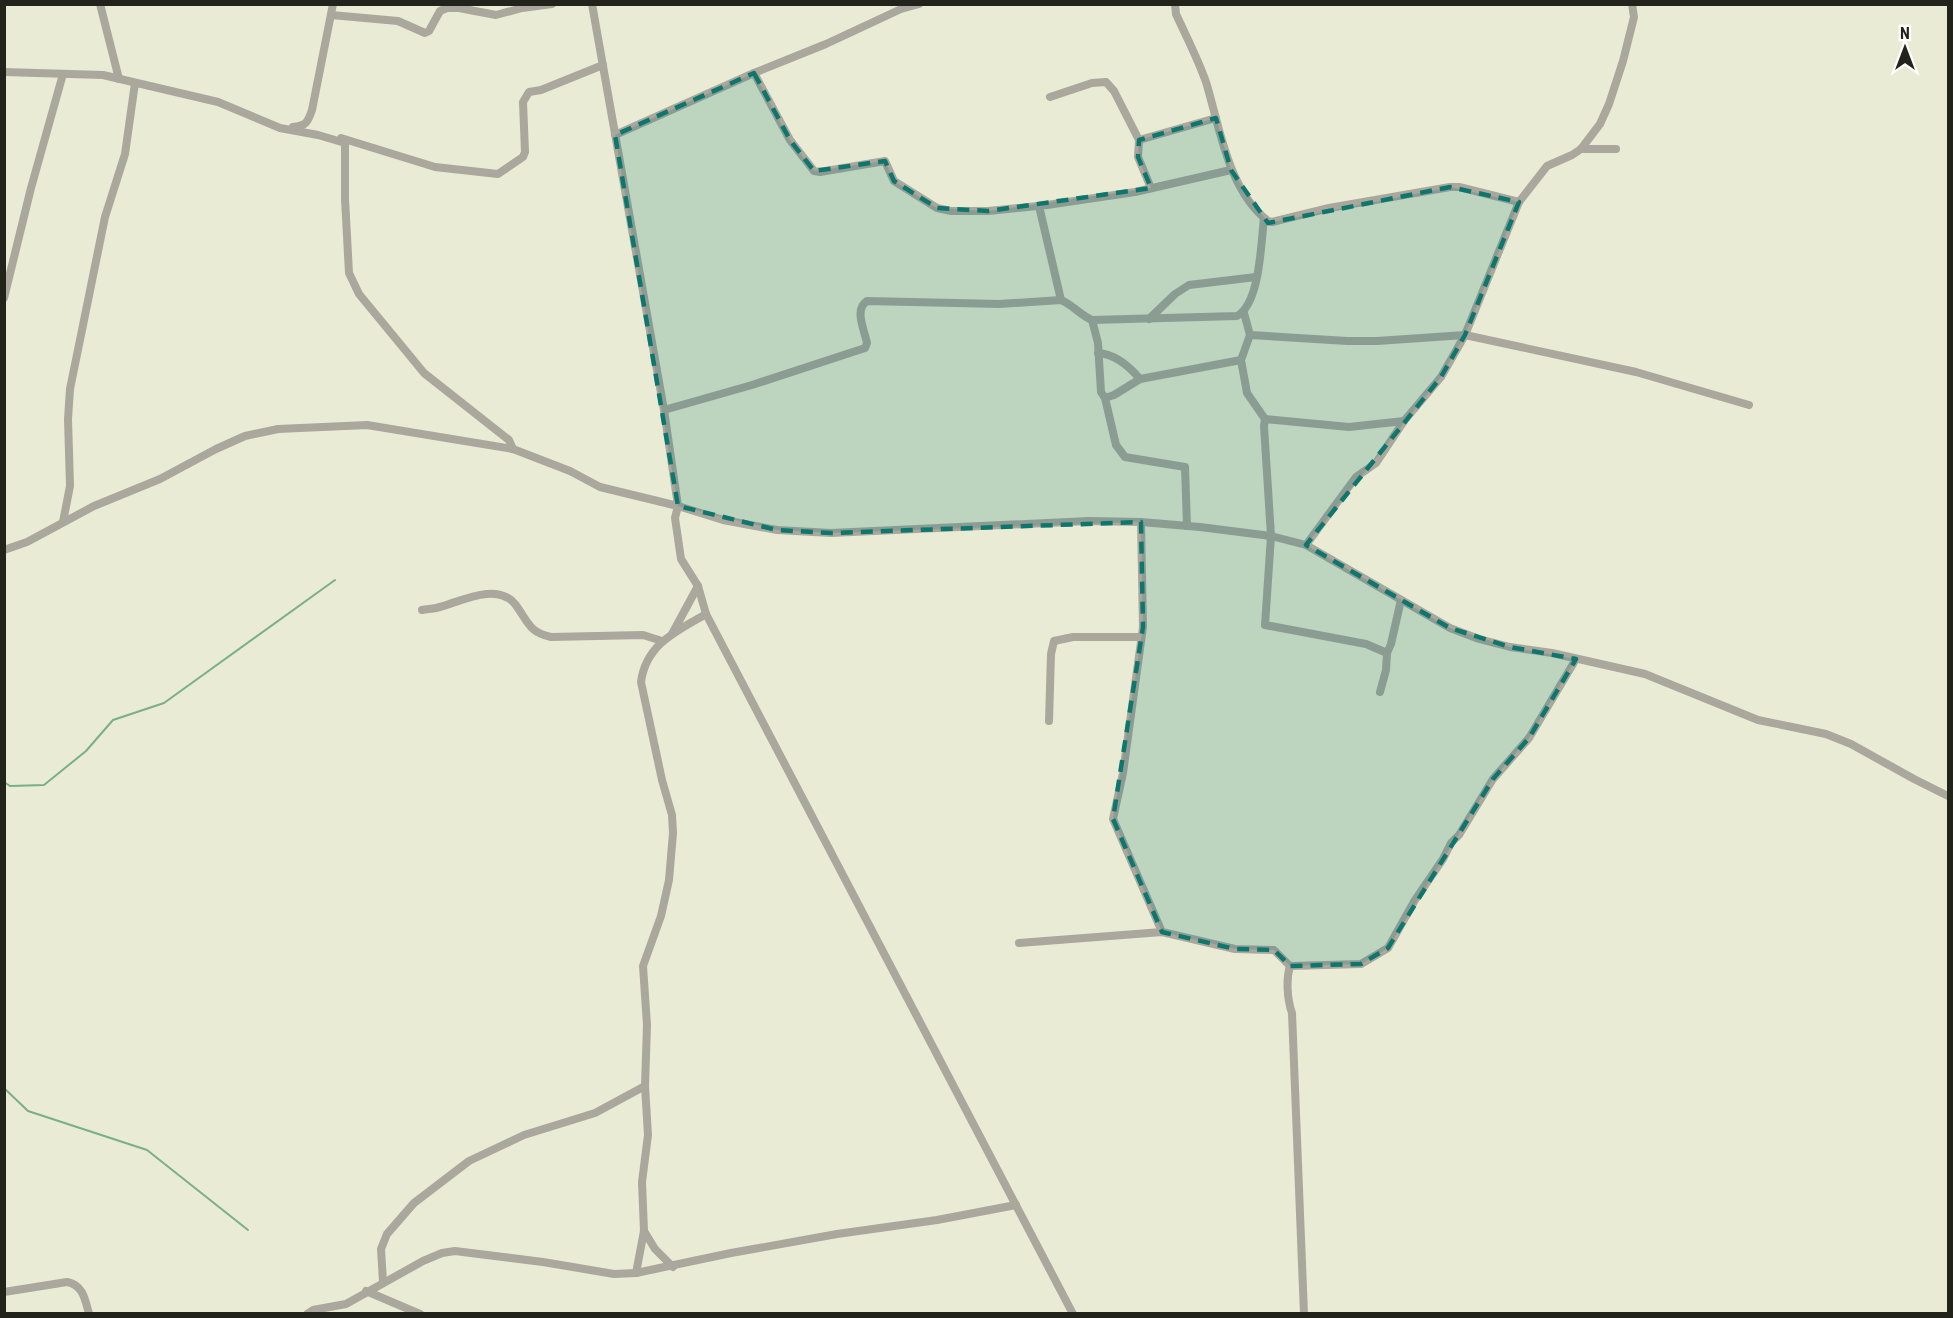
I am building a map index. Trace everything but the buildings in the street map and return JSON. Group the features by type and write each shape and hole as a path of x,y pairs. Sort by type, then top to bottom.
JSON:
{"street":[{"path":"100,4 120,79"},
{"path":"303,126 308,123 312,110 333,4"},
{"path":"331,15 399,21 425,33 429,31 440,11 447,8 496,15 506,9 552,4"},
{"path":"592,4 664,410 678,506 675,518 681,559 698,586 706,614 1073,1314"},
{"path":"615,135 901,9 919,4"},
{"path":"1175,4 1176,14 1205,80 1231,170 1247,197 1264,218 1272,222 1329,208 1450,187 1459,187 1520,202"},
{"path":"1306,545 1356,477 1383,455 1404,421 1441,377 1465,335 1520,202 1547,166 1572,156 1581,149 1600,124 1623,61 1634,17 1632,4"},
{"path":"280,128 303,126 435,167 498,174 523,157 525,152 524,102 529,92 541,90 603,65"},
{"path":"4,72 104,75 218,102 280,128 345,143 349,273 359,294 424,373 509,440 513,449"},
{"path":"754,73 790,140 814,171 820,172 885,161 894,181 937,208 951,211 988,212 1040,206 1151,188 1231,170"},
{"path":"4,298 31,188 63,74"},
{"path":"1050,97 1092,83 1106,82 1114,91 1139,140 1138,157 1151,188"},
{"path":"63,522 70,486 68,419 70,389 105,217 125,154 135,83"},
{"path":"1139,140 1216,118"},
{"path":"1581,149 1616,149"},
{"path":"1040,206 1061,300"},
{"path":"664,410 752,385 865,348 867,343 860,310 862,304 867,301 999,304 1061,300 1070,303 1084,317 1092,320 1237,316 1244,313 1253,297 1264,218"},
{"path":"1149,319 1175,294 1189,285 1256,277"},
{"path":"1244,313 1250,335 1241,360 1247,393 1265,419 1271,536 1265,625 1366,644 1387,653"},
{"path":"1092,320 1098,343 1101,392 1105,398 1116,445 1125,457 1185,467 1187,526"},
{"path":"1250,335 1347,341 1465,335 1636,372 1749,405"},
{"path":"1098,353 1110,354 1135,372 1140,379"},
{"path":"1105,398 1140,379 1241,360"},
{"path":"1265,419 1348,427 1404,421"},
{"path":"4,550 27,542 94,506 160,479 245,436 278,429 367,425 513,449 570,471 600,487 678,506 723,520 777,530 831,533 1089,521 1141,522 1271,536 1306,545 1450,628 1510,647 1552,653 1645,674 1758,720 1826,734 1851,744 1948,796"},
{"path":"1141,522 1143,627 1124,773 1113,819 1162,932"},
{"path":"672,634 698,586"},
{"path":"422,610 490,594 505,597 513,602 531,628 541,635 551,637 643,635 662,641"},
{"path":"1380,692 1386,670 1387,653 1401,600"},
{"path":"636,1273 644,1231 642,1182 648,1135 643,966 661,916 669,880 673,833 672,815 641,682 643,667 662,641 706,614"},
{"path":"1049,721 1051,654 1054,641 1073,637 1140,637"},
{"path":"1019,943 1162,932 1235,949 1274,950 1290,966 1361,964 1388,948 1415,900 1443,860 1451,843 1459,835 1493,779 1529,738 1576,659"},
{"path":"1290,966 1288,972 1289,1004 1292,1013 1304,1314"},
{"path":"383,1282 381,1249 387,1234 414,1203 469,1161 524,1135 595,1113 645,1086"},
{"path":"307,1314 313,1310 346,1304 366,1291 432,1257 455,1251 614,1274 636,1273 837,1234 937,1220 1016,1205"},
{"path":"644,1231 655,1249 673,1266"},
{"path":"4,1292 67,1282 74,1283 80,1287 89,1314"},
{"path":"366,1291 420,1314"}],"highlighted area":[{"path":"754,73 790,140 814,171 885,161 894,181 937,208 988,211 1151,188 1138,157 1139,140 1216,118 1231,170 1268,223 1450,187 1519,202 1465,335 1441,377 1306,545 1450,628 1510,647 1576,659 1529,738 1493,779 1388,948 1361,964 1290,966 1274,950 1235,949 1162,932 1113,819 1143,627 1141,522 831,533 777,530 678,506 615,135"}],"waterway":[{"path":"4,782 10,786 44,785 86,751 113,720 164,703 335,580"},
{"path":"4,1088 28,1111 147,1150 248,1230"}]}
